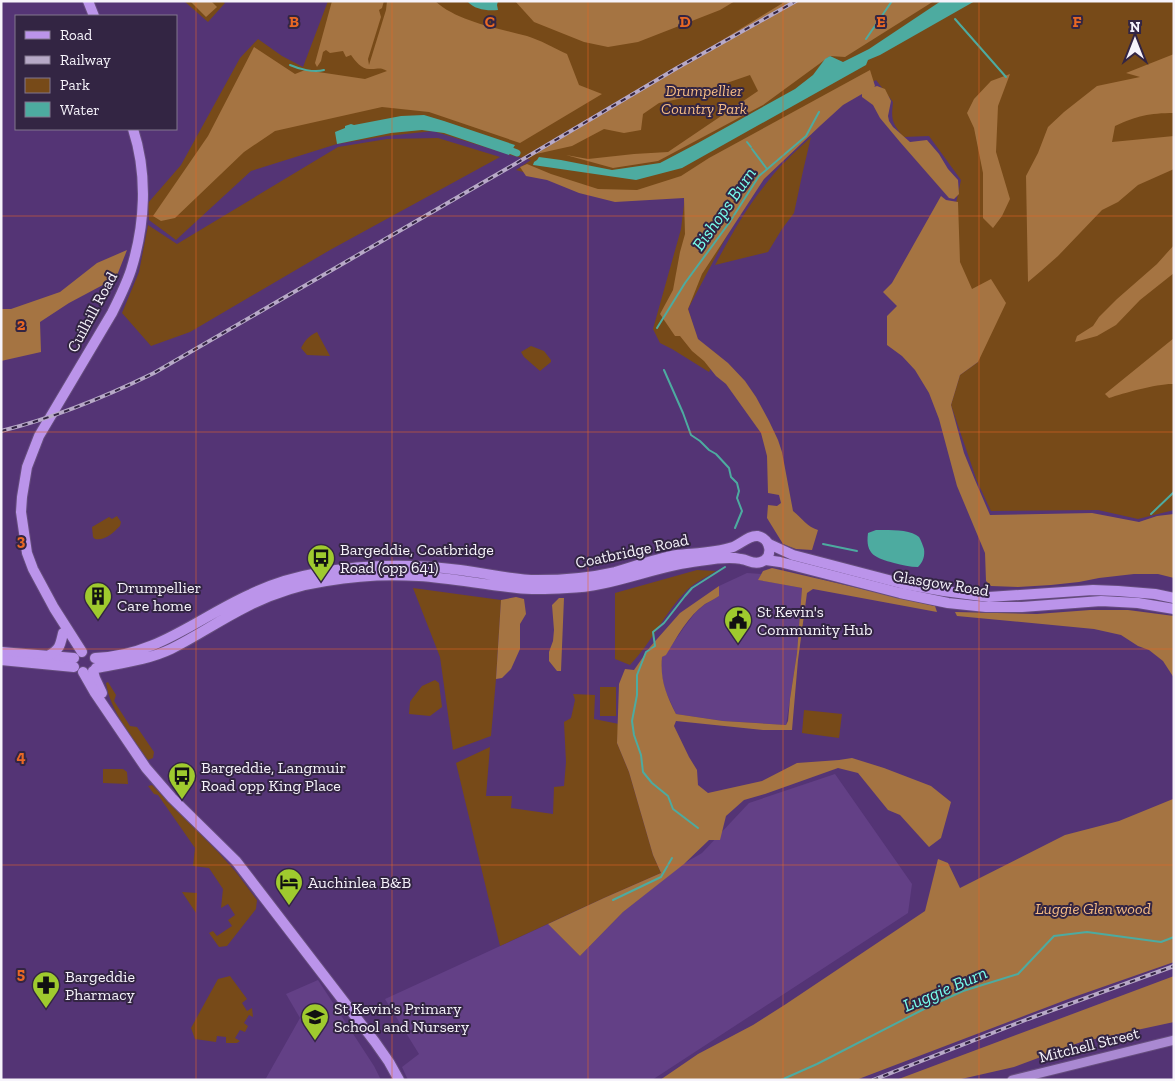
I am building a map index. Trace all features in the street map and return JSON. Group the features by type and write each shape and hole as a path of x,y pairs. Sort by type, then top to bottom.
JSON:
{"main road":[{"path":"88,1 94,15"},
{"name":"Cuilhill Road","path":"54,608 27,553 21,512 22,497 27,467 39,436 112,313 130,272 140,234 143,198 141,164 133,130"},
{"name":"Coatbridge Road","path":"1,652 48,656 84,663 130,654 172,638 250,595 281,582 328,571 397,566 461,570 517,579 570,579 613,572 674,556 724,550 756,536 762,537 768,544"},
{"path":"743,543 741,548 744,559"},
{"path":"766,560 770,553 768,544"},
{"name":"Glasgow Road","path":"768,544 793,555 986,607 1022,607 1093,590 1155,594 1174,598"},
{"name":"Coatbridge Road","path":"1,660 116,664 149,657 171,649 248,605 275,594 329,580 388,575 416,575 518,588 570,588 619,580 679,564 725,558 744,559 754,563 766,560"},
{"name":"Glasgow Road","path":"766,560 900,593 948,597"},
{"name":"Glasgow Road","path":"1054,598 1138,603 1174,609"},
{"path":"54,608 63,633 100,688 112,717"},
{"path":"54,608 84,663 95,693 127,741 172,798 236,861 389,1062 399,1080"},
{"path":"48,656 60,647 63,633"},
{"path":"100,688 100,680 106,671 116,664"}],"street":[{"name":"Mitchell Street","path":"1012,1080 1174,1040"}],"shaded area":[{"path":"747,573 761,574 759,580 802,588 797,653 786,725 723,721 676,714 665,690 661,672 662,657 695,613 719,596 719,586"},
{"path":"835,774 912,884 908,913 652,1080 408,1080 402,1067 419,1054 385,999 548,924 580,956 623,912 683,864 702,853 749,803"},
{"path":"318,980 374,1066 381,1080 265,1080 300,1018 286,994"}],"green space":[{"path":"184,1 222,1 225,3 208,22"},
{"path":"190,1 211,1 217,7 206,17"},
{"name":"Drumpellier Country Park","path":"328,1 1174,1 1174,510 1138,519 1098,510 991,511 977,481 951,405 960,375 978,362 976,299 947,245 961,180 929,136 903,137 893,121 893,102 876,80 832,106 762,181 733,224 688,309 698,341 718,355 709,372 660,343 653,329 681,229 685,196 612,197 516,170 531,160 433,131 337,144 251,171 176,240 149,220 148,203 181,165 240,58 258,39 282,56 303,67"},
{"path":"332,1 384,1 382,8 379,10 381,17 368,59 369,65 387,1 435,1 444,8 467,19 532,38 567,54 579,85 602,94 520,143 429,112 382,107 275,131 244,152 175,218 161,221 153,216 208,136 254,47 295,74 305,70 365,79 387,71 362,67 351,55 346,57 343,51 330,53 326,50 323,52 317,67 315,63"},
{"path":"515,1 735,1 720,10 638,42 608,47 584,42 534,22"},
{"path":"786,1 934,1 845,57 830,56 763,105 658,161 613,168 566,155 588,159 668,152 758,91 750,75 683,98 659,103 643,114 641,130 624,133 604,129 572,146 536,154"},
{"path":"1174,54 1174,113 1143,116 1115,126 1112,142 1174,136 1174,169 1138,185 1118,202 1102,210 1058,256 1028,282 1026,176 1038,153 1048,127 1097,86 1140,77 1126,73"},
{"path":"870,70 874,87 877,86 885,89 891,101 888,116 893,127 910,142 927,140 958,180 959,194 954,199 949,198 880,118 873,105 862,97 862,94 843,105 764,179 702,274 688,309 698,339 728,363 745,381 756,397 778,440 793,511 808,525 818,530 812,550 796,549 783,544 767,518 768,505 777,506 781,503 779,495 768,493 767,456 761,433 726,384 692,351 680,336 675,336 660,314 673,290 685,234 684,198 615,202 579,193 547,180 526,176 520,167 527,164 598,189 637,190 681,176 709,158"},
{"path":"1010,74 998,106 996,152 1010,199 1002,216 993,228 983,218 983,173 974,128 967,113 974,99 991,81"},
{"path":"811,137 794,213 768,252 715,265 738,224 770,178"},
{"path":"438,138 500,157 330,250 190,332 151,346 122,313 139,272 148,225 177,244 338,147 387,139"},
{"path":"941,196 946,200 958,202 960,262 972,289 991,279 1006,303 978,362 960,375 951,405 964,453 990,515 1092,513 1139,522 1157,516 1174,514 1174,578 1158,574 1134,574 1079,582 1018,587 991,586 986,581 985,553 957,486 939,419 929,393 915,370 902,356 887,345 887,316 897,306 883,292 892,283"},
{"path":"1174,245 1174,273 1140,300 1116,325 1097,336 1075,342 1077,336 1093,326 1117,299 1157,264"},
{"path":"127,250 116,278 69,303 40,322 41,352 1,361 1,309 11,309 60,292 97,263"},
{"path":"317,332 330,356 307,355 301,348 307,338"},
{"path":"1174,338 1174,384 1132,391 1109,398 1105,394"},
{"path":"531,346 544,351 551,360 540,371 521,352"},
{"path":"117,516 121,522 115,531 102,539 95,539 93,537 92,527 109,517 112,519"},
{"path":"772,568 935,606 937,612 813,589 807,593 798,660 792,730 763,730 676,721 674,726 697,770 698,785 708,793 762,781 797,763 852,758 931,786 951,802 941,838 929,847 900,815 888,810 858,773 838,768 744,800 726,816 720,840 709,840 684,864 623,912 580,956 548,924 661,873 653,855 629,772 617,743 619,684 625,669 634,670 650,647 680,613 719,586 719,596 693,614 666,655 662,657 663,680 672,707 676,714 723,721 786,725 797,653 802,588 758,580 763,571"},
{"path":"697,570 716,571 687,590 630,665 615,659 615,593"},
{"path":"413,588 501,600 491,736 453,750 440,657"},
{"path":"516,597 524,599 526,614 520,624 520,649 511,669 502,678 496,679 501,600"},
{"path":"559,598 564,598 561,671 557,671 549,661 549,652 554,630 552,605"},
{"path":"1090,610 1128,610 1174,616 1174,678 1163,661 1149,650 1138,646 1121,635 1094,629 957,616 955,612 1037,614"},
{"path":"435,680 439,683 442,707 430,716 409,714 412,699 422,686"},
{"path":"108,682 116,695 114,701 130,726 137,727 154,752 153,758 148,760 122,723 108,693 106,683"},
{"path":"600,687 616,687 616,716 600,716"},
{"path":"573,694 595,695 594,719 619,724 617,743 629,772 653,855 661,873 500,946 456,763 490,747 486,796 512,796 511,808 553,814 554,787 564,786 566,762 564,722 571,718 575,700"},
{"path":"804,710 842,714 839,738 802,733"},
{"path":"103,769 123,769 127,772 128,784 103,783"},
{"path":"152,785 218,852 257,900 256,909 227,946 219,947 209,933 213,931 217,936 232,926 228,920 235,915 228,904 221,908 223,889 209,868 193,866 195,848 158,795 154,794 148,786"},
{"name":"Luggie Glen wood","path":"1173,799 1174,962 1071,998 856,1080 660,1080 698,1054 753,1025 786,1004 925,911 938,859 948,863 960,888 1065,835 1119,821"},
{"path":"182,892 197,893 196,913"},
{"path":"230,976 247,999 242,1003 247,1011 252,1008 253,1017 249,1015 244,1023 248,1026 245,1032 240,1030 235,1038 240,1041 237,1043 226,1043 226,1037 217,1036 216,1042 195,1039 191,1028 218,979"},
{"path":"1174,976 1174,1022 1081,1042 1014,1067 957,1080 896,1080"}],"water":[{"path":"467,1 498,1 498,10 481,9"},
{"path":"941,1 975,1 868,60 866,65 682,168 636,180 533,165 539,157 612,170 660,163 795,89 813,75 825,59 830,56 843,62 869,49"},
{"path":"424,115 515,145 509,155 444,133 422,130 391,133 337,144 335,132 351,124 401,116"},
{"path":"876,530 905,531 919,537 924,549 920,565 915,567 900,564 882,559 873,554 868,546 868,533"}],"waterway":[{"name":"Bishops Burn","path":"866,39 892,1"},
{"path":"955,19 1006,77"},
{"path":"290,65 307,70 324,70"},
{"name":"Bishops Burn","path":"657,328 685,283 729,223 759,176 806,136 819,112"},
{"path":"747,142 751,147"},
{"path":"504,148 517,153"},
{"path":"752,149 767,169"},
{"name":"Bishops Burn","path":"664,370 691,435 716,454 729,468 731,477 737,483 739,491 737,498 742,511 735,528"},
{"path":"1151,514 1174,492"},
{"path":"823,544 857,551"},
{"name":"Bishops Burn","path":"698,828 673,809 668,796 652,783 643,772 641,755 634,735 632,721 637,695 637,675 646,652 655,646 653,632 664,623 692,588 725,567"},
{"path":"613,900 661,877 672,858"},
{"name":"Luggie Burn","path":"781,1080 963,991 1018,974 1054,936 1087,932 1161,942 1174,937"}],"railway":[{"path":"1,431 79,406 154,373 677,68 796,1"},
{"path":"873,1080 1028,1019 1174,966"}],"place":[{"name":"Bargeddie, Coatbridge Road (opp 641)","path":"321,582"},
{"name":"Drumpellier Care home","path":"98,620"},
{"name":"St Kevin's Community Hub","path":"738,644"},
{"name":"Bargeddie, Langmuir Road opp King Place","path":"182,800"},
{"name":"Auchinlea B&B","path":"289,906"},
{"name":"Bargeddie Pharmacy","path":"46,1009"},
{"name":"St Kevin's Primary School and Nursery","path":"315,1041"}]}
